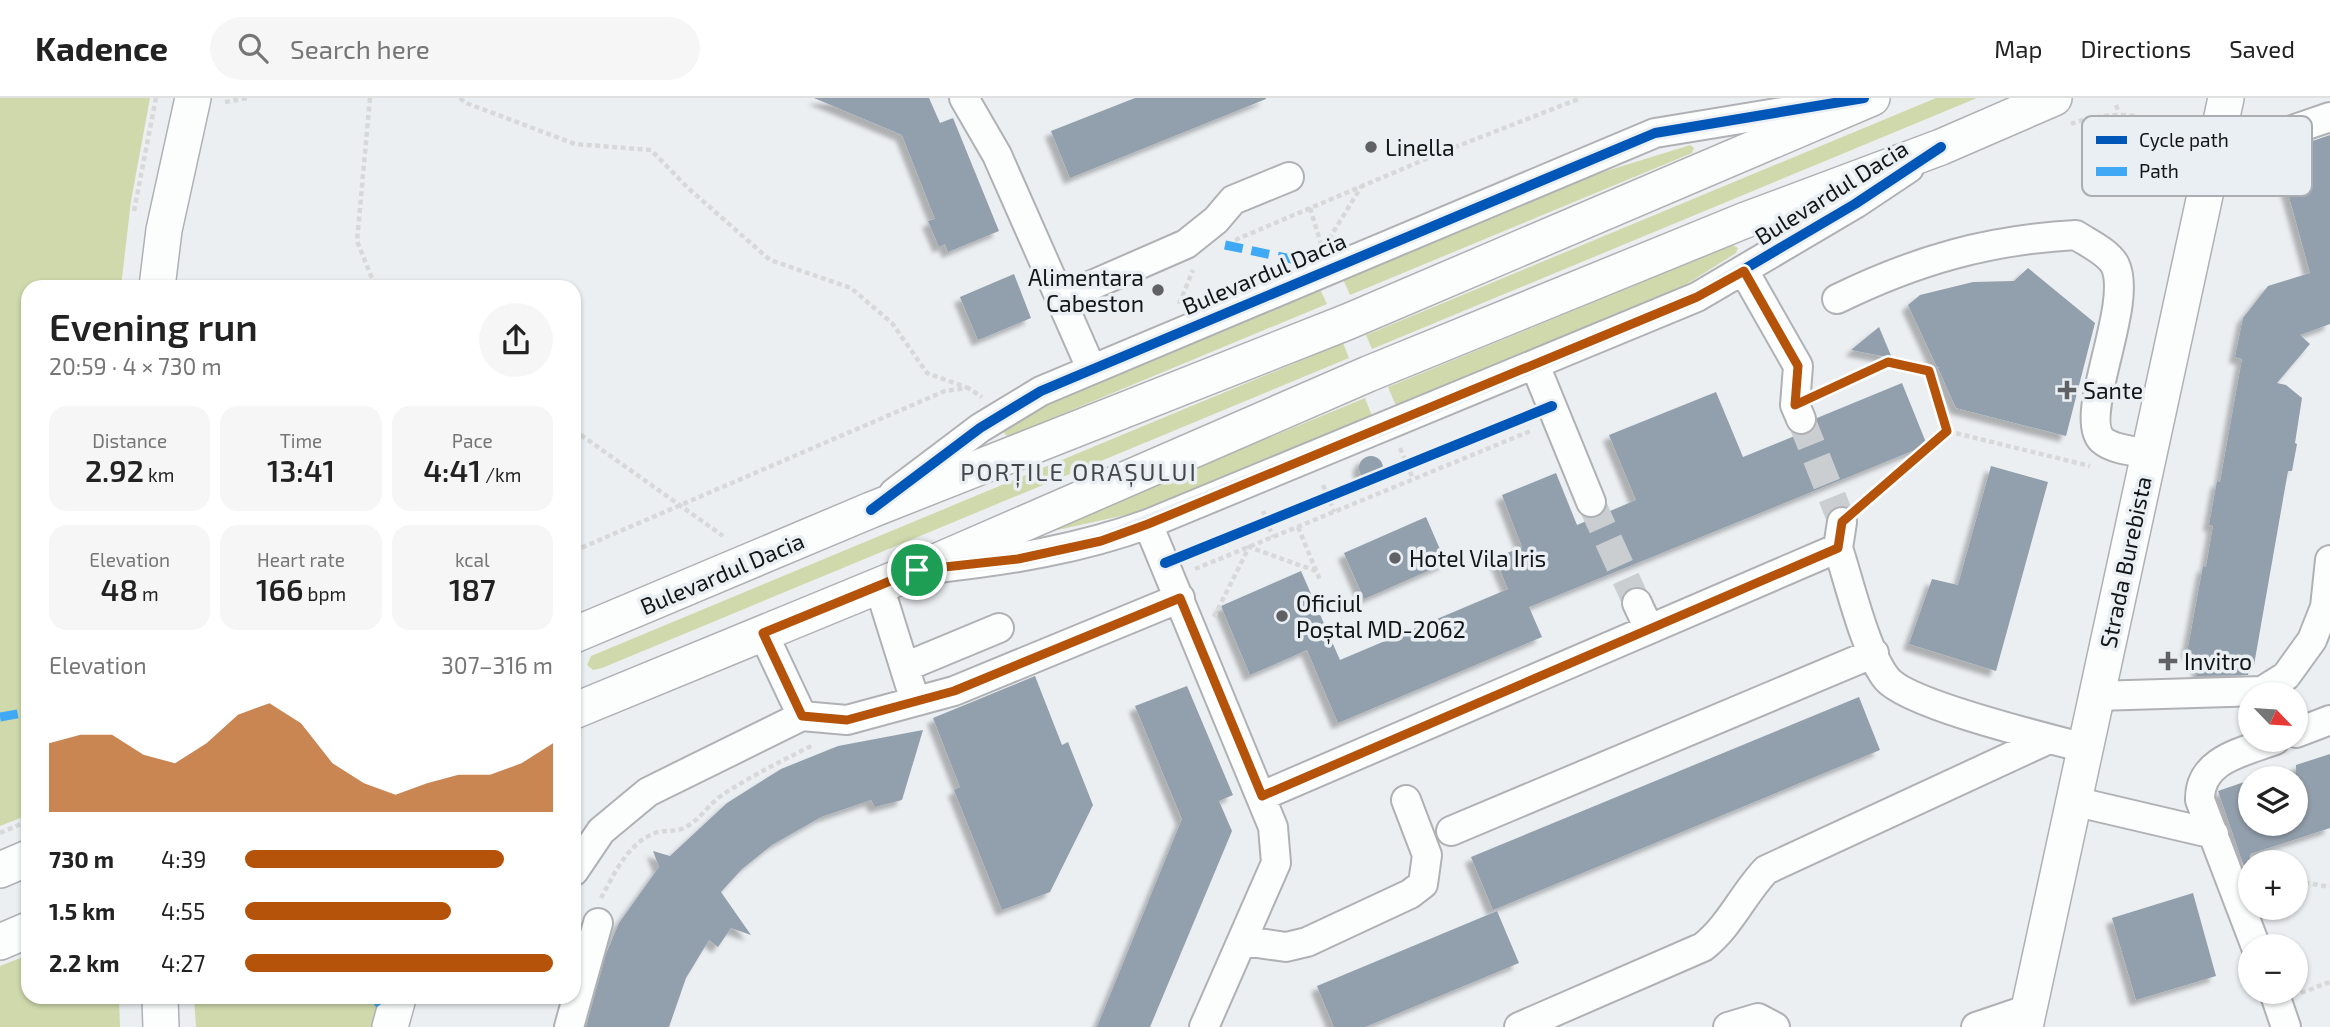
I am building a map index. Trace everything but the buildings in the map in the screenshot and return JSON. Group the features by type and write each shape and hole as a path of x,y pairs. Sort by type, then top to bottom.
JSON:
{"main road":[{"name":"Bulevardul Dacia","path":"581,632 871,510 1347,322 1872,98"},
{"name":"Bulevardul Dacia","path":"581,708 917,570 1368,374 1743,221 1941,147 2054,98"},
{"name":"Strada Burebista","path":"2222,116 2226,98"},
{"path":"158,280 164,230 209,100"},
{"name":"Strada Burebista","path":"2027,1018 2204,196"},
{"path":"0,870 21,861"},
{"path":"0,942 21,933"},
{"path":"160,1004 161,1027"},
{"path":"390,1027 396,1004"}],"street":[{"path":"964,98 996,155 1091,368"},
{"name":"Bulevardul Dacia","path":"871,510 979,428 1041,391 1655,133 1864,98"},
{"path":"2312,123 2330,117"},
{"name":"Bulevardul Dacia","path":"917,570 1018,559 1101,541 1535,365 1697,297 1855,204 1941,147"},
{"path":"1060,299 1186,244 1216,220 1233,200 1289,177"},
{"path":"1837,299 1890,273 1951,253 1993,243 2076,234 2108,257 2115,265 2118,280 2114,335 2098,388 2096,427 2102,440 2124,449 2149,453"},
{"path":"1744,271 1798,366 1798,412"},
{"path":"1535,365 1591,502"},
{"path":"1148,524 1273,827 1276,863 1204,1027"},
{"path":"1262,796 1649,629 1840,535 1874,653 1888,680 1907,692 1957,712 2085,748"},
{"path":"2096,696 2262,691 2286,676 2312,640 2325,607 2330,560"},
{"path":"879,586 915,701"},
{"path":"581,861 601,831 648,792 802,716 847,720 954,691 1175,588"},
{"path":"1637,603 1649,629"},
{"path":"905,667 999,628"},
{"path":"763,633 802,716"},
{"path":"1451,831 1874,653"},
{"path":"2308,728 2330,720"},
{"path":"1519,1027 1703,947 1720,934 1751,886 1766,870 2049,739"},
{"path":"2244,752 2230,757 2204,776 2200,785 2200,800 2251,934"},
{"path":"1244,941 1286,947 1307,942 1410,894 1423,884 1427,855 1406,800"},
{"path":"2073,801 2214,834"},
{"path":"581,968 598,923"},
{"path":"2278,1004 2287,1027"},
{"path":"1728,1027 1758,1018 1775,1027"},
{"path":"1976,1027 2027,1018"}],"path":[{"path":"209,100 248,98"},
{"path":"370,98 357,241 374,280"},
{"path":"460,98 575,144 651,150 688,188 770,260 851,288 892,323 927,373 968,388 989,401"},
{"path":"1225,245 1362,186 1581,98"},
{"path":"2116,105 2119,113"},
{"path":"1314,253 1323,249 1362,186"},
{"path":"1189,304 1176,309 1194,267"},
{"path":"1798,412 1888,362 1929,371 1947,431"},
{"path":"581,548 945,391 968,388"},
{"path":"1175,588 1249,547 1558,420"},
{"path":"1947,431 2092,466"},
{"path":"1840,535 1947,431"},
{"path":"581,435 723,536"},
{"path":"1396,471 1420,461"},
{"path":"1316,501 1339,491"},
{"path":"1330,501 1334,512"},
{"path":"1254,526 1279,516"},
{"path":"1269,527 1273,537"},
{"path":"1298,527 1320,580"},
{"path":"1249,547 1316,570"},
{"path":"1212,620 1249,547"},
{"path":"598,923 599,900 617,867 642,838 659,831 679,831 688,826 715,800 752,776 827,738 847,720"},
{"path":"0,833 21,824"},
{"path":"2308,883 2330,887"}],"green space":[{"path":"0,98 150,98 131,201 122,280 21,280 21,818 0,826"},
{"path":"1936,98 1977,98 1372,349 1366,335"},
{"path":"1690,145 1694,148 1692,153 1350,295 1342,277 1600,173"},
{"path":"1733,245 1738,248 1736,253 1682,287 1396,406 1388,387"},
{"path":"1319,287 1327,304 1019,432 1007,436 1004,433 1005,429 1088,383"},
{"path":"1343,343 1349,358 602,668 593,670 587,665 591,656"},
{"path":"1365,398 1372,416 1139,512 1053,531 1055,526"},
{"path":"21,958 21,1004 119,1004 120,1027 0,1027 0,966"},
{"path":"194,1004 381,1004 375,1027 196,1027"}],"tunnel":[{"path":"1801,419 1842,522"},
{"path":"1591,502 1637,603"}],"marked path":[{"path":"1225,245 1296,260"},
{"path":"0,717 21,713"}],"cycle path":[{"path":"871,510 980,428 1041,391 1655,133 1864,98"},
{"path":"917,570 1019,559 1101,541 1390,425 1697,297 1855,204 1941,147"},
{"path":"1165,563 1552,406"}],"place":[{"name":"Linella","path":"1371,147"},
{"name":"Alimentara Cabeston","path":"1158,290"},
{"name":"Sante","path":"2067,390"},
{"name":"Hotel Vila Iris","path":"1395,558"},
{"name":"Oficiul Poștal MD-2062","path":"1282,616"},
{"name":"Invitro","path":"2168,661"}],"district":[{"name":"PORȚILE ORAȘULUI","path":"1079,471"}],"route":[{"path":"1744,271 1798,366 1795,405 1888,362 1929,371 1947,431 1842,522 1838,548 1262,796 1180,598 954,691 847,720 802,716 795,696 763,633 917,570 1018,559 1101,541 1697,297 1744,271"}]}
